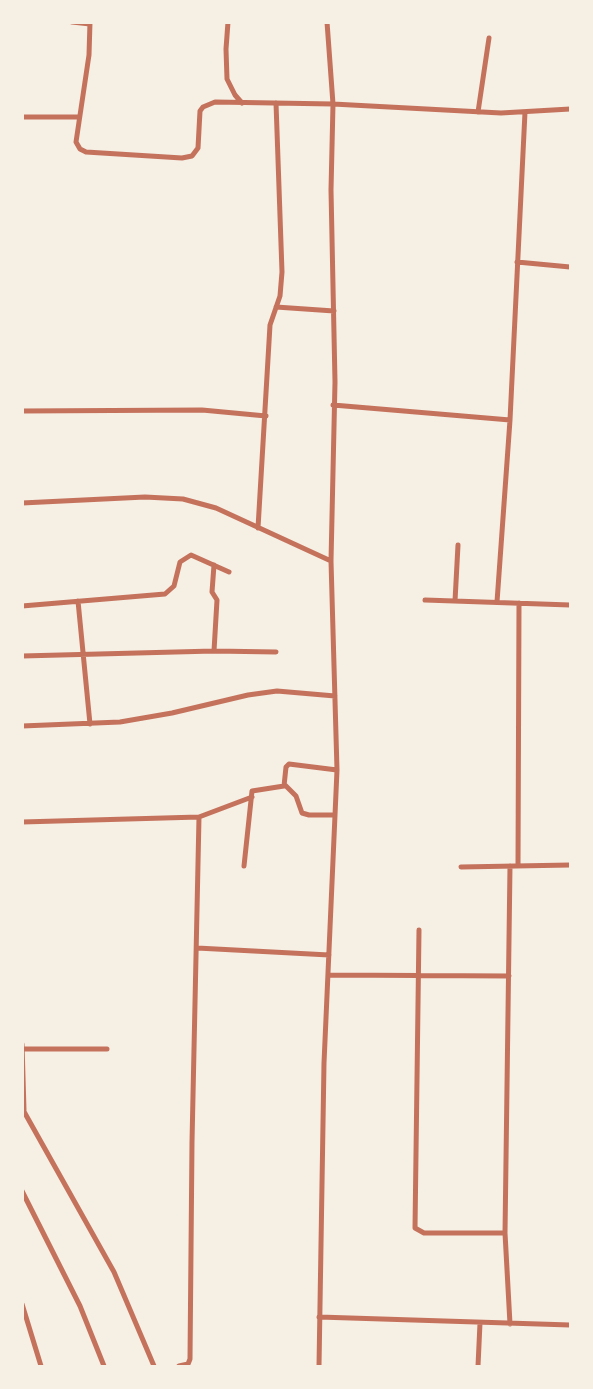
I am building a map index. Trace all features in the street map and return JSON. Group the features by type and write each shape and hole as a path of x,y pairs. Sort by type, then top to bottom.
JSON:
{"street":[{"path":"72,22 90,23 88,55 76,142 83,151 187,158 192,156 198,148 199,116 203,107 216,102 333,104 478,112 525,112 570,109"},
{"path":"228,22 226,49 228,79 230,87 242,103"},
{"path":"319,1366 328,975 337,770 331,561 334,312 331,190 333,104 328,22"},
{"path":"478,112 489,38"},
{"path":"258,528 270,325 280,296 282,272 276,103"},
{"path":"497,602 510,420 516,262 525,112"},
{"path":"22,117 80,117"},
{"path":"516,262 570,267"},
{"path":"276,307 334,312"},
{"path":"333,405 510,420"},
{"path":"22,410 202,410 266,416"},
{"path":"22,503 166,497 191,501 216,508 331,561"},
{"path":"455,601 458,545"},
{"path":"22,606 169,593 174,586 180,562 186,556 195,556 229,572"},
{"path":"214,565 212,592 217,600 214,650"},
{"path":"425,600 570,605"},
{"path":"78,602 90,724"},
{"path":"518,866 519,603"},
{"path":"22,656 214,650 276,652"},
{"path":"22,726 120,722 172,713 248,695 276,691 335,696"},
{"path":"334,815 302,813 296,796 285,785 286,769 289,764 337,770"},
{"path":"244,866 252,791 285,785"},
{"path":"22,822 199,817 252,797"},
{"path":"179,1366 188,1364 190,1358 192,1142 199,817"},
{"path":"510,866 505,1233 510,1324"},
{"path":"461,867 570,866"},
{"path":"419,930 415,1228 424,1233 505,1233"},
{"path":"197,948 329,955"},
{"path":"328,975 509,976"},
{"path":"22,1044 23,1110 73,1195 114,1272 154,1366"},
{"path":"23,1050 107,1049"},
{"path":"22,1191 80,1306 104,1366"},
{"path":"22,1304 41,1366"},
{"path":"319,1317 570,1325"},
{"path":"478,1366 480,1323"}]}
